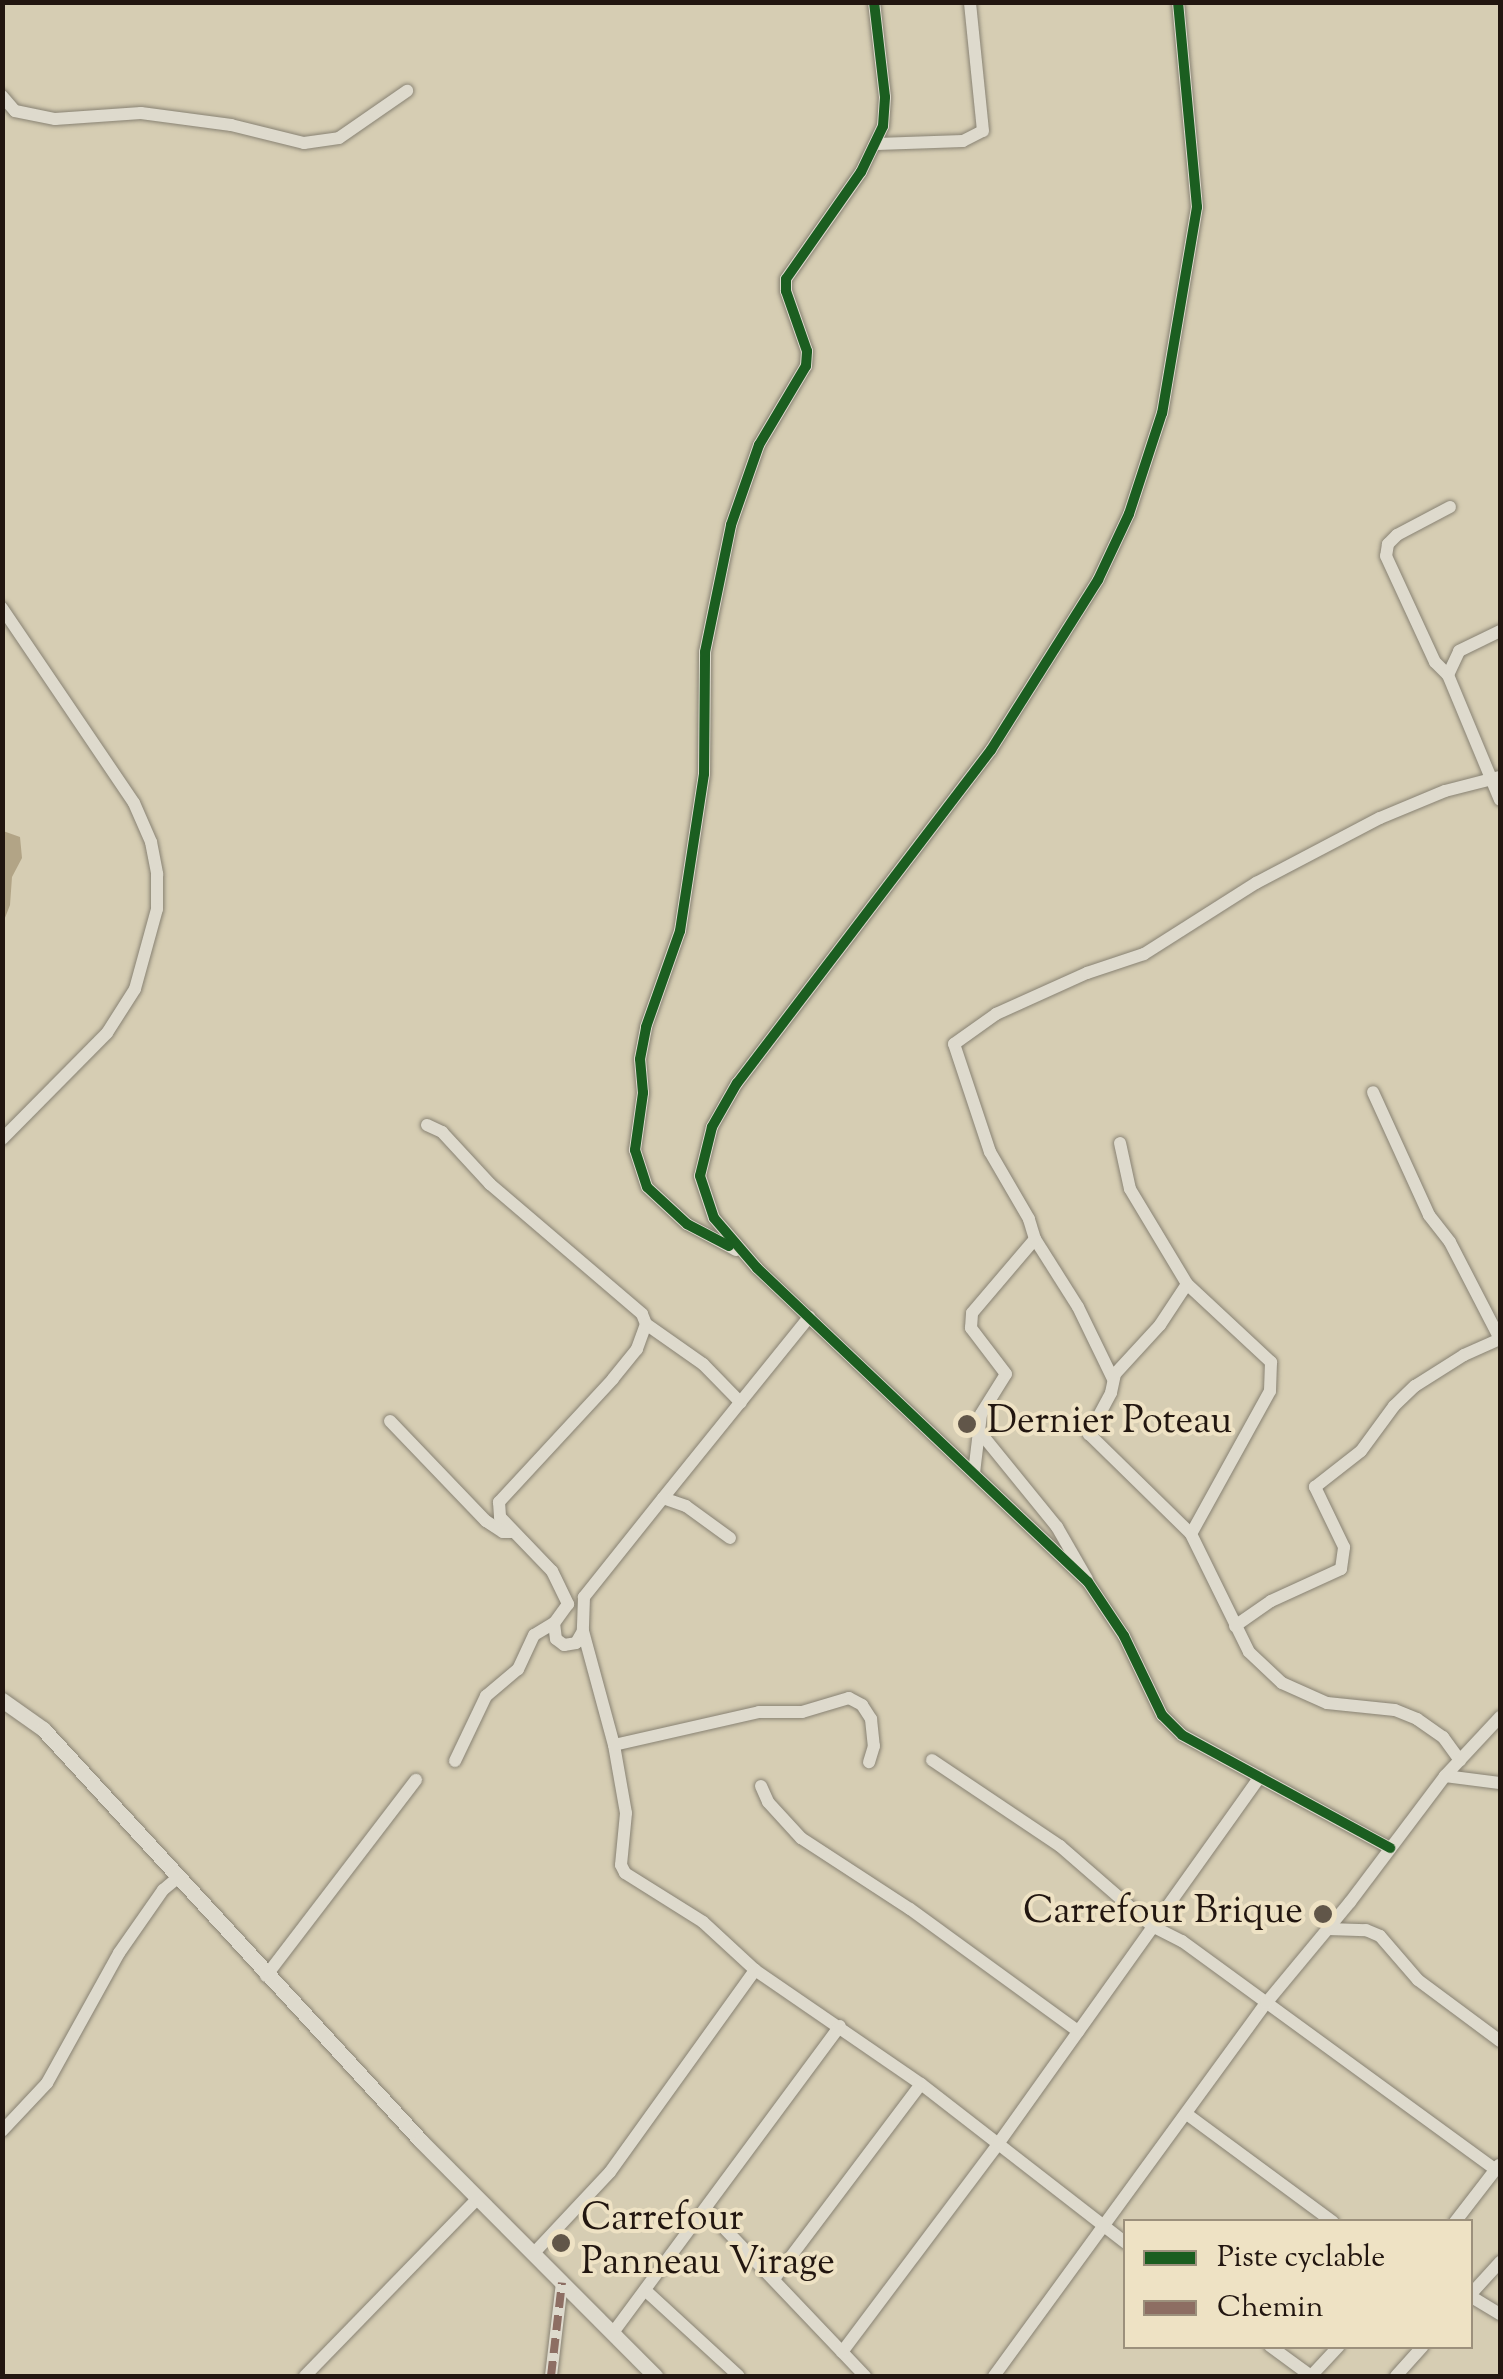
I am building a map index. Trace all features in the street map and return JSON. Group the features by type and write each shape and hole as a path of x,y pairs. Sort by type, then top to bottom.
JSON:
{"street":[{"path":"747,1255 687,1224 647,1187 635,1150 643,1093 640,1059 646,1027 671,962 685,901 704,774 705,652 730,524 758,445 806,366 806,351 786,279 877,144 885,97 874,2"},
{"path":"877,144 963,140 984,131 970,2"},
{"path":"1088,1582 747,1255 714,1218 706,1202 700,1167 712,1127 754,1058 991,750 1098,580 1129,514 1162,413 1197,207 1178,2"},
{"path":"2,96 15,111 55,119 141,113 231,124 304,143 339,138 407,90"},
{"path":"1450,507 1397,536 1388,544 1386,556 1435,662 1448,675 1496,779 1500,800"},
{"path":"2,608 134,803 151,842 157,874 157,908 135,989 107,1032 2,1139"},
{"path":"1448,675 1459,651 1500,631"},
{"path":"1113,1379 1078,1307 1035,1239 1029,1218 990,1152 953,1054 960,1036 996,1014 1087,973 1144,954 1256,883 1380,818 1445,791 1496,779"},
{"path":"1235,1626 1272,1601 1341,1569 1344,1547 1315,1487 1361,1450 1394,1406 1415,1386 1464,1355 1500,1340 1450,1242 1429,1215 1373,1092"},
{"path":"427,1126 442,1132 490,1184 642,1314 646,1324 703,1364 741,1402"},
{"path":"1120,1144 1130,1189 1187,1284 1271,1362 1274,1379 1190,1534"},
{"path":"974,1473 982,1414 1006,1374 972,1328 972,1313 1035,1239"},
{"path":"1187,1284 1160,1325 1113,1379 1111,1393 1090,1434 1190,1534 1249,1652 1282,1683 1326,1703 1395,1710 1417,1719 1443,1737 1460,1760"},
{"path":"456,1761 486,1696 518,1669 534,1635 574,1612 592,1582 809,1318"},
{"path":"646,1324 637,1349 548,1454 504,1494 498,1512 562,1585 583,1631 614,1745 626,1813 620,1864 625,1874 702,1922 755,1970 921,2084 1123,2240"},
{"path":"390,1421 486,1521 502,1532 512,1532"},
{"path":"978,1430 1057,1527 1124,1636 1162,1715 1182,1736 1220,1760 1390,1848"},
{"path":"664,1498 686,1506 730,1538"},
{"path":"554,1623 556,1640 564,1645 576,1643 583,1631"},
{"path":"614,1745 759,1712 802,1712 850,1698 862,1705 871,1719 874,1746 870,1762"},
{"path":"2,1700 43,1729 266,1976 654,2376"},
{"path":"994,2376 1267,2002 1445,1776 1500,1717"},
{"path":"932,1760 1060,1846 1152,1926 1182,1941 1498,2166 1458,2219"},
{"path":"1445,1776 1500,1782"},
{"path":"842,2352 998,2144 1260,1778"},
{"path":"266,1976 416,1780"},
{"path":"762,1786 768,1802 801,1838 910,1910 1078,2031"},
{"path":"2,2131 47,2083 119,1954 163,1890 176,1879"},
{"path":"1328,1929 1366,1930 1380,1936 1418,1980 1500,2040"},
{"path":"533,2254 610,2172 755,1970"},
{"path":"612,2334 840,2026"},
{"path":"774,2279 921,2084"},
{"path":"1188,2115 1329,2219"},
{"path":"305,2376 478,2198"},
{"path":"706,2209 865,2376"},
{"path":"1473,2292 1500,2262"},
{"path":"551,2376 562,2283"},
{"path":"645,2290 738,2376"},
{"path":"1473,2297 1500,2314"},
{"path":"1274,2349 1311,2376 1337,2349"},
{"path":"1396,2376 1420,2349"}],"shaded area":[{"path":"3,831 20,837 22,858 12,877 10,905 3,923"}],"marked path":[{"path":"551,2376 562,2283"}],"cycle path":[{"path":"729,1246 687,1224 647,1187 635,1150 643,1093 640,1059 646,1027 680,931 704,774 705,652 731,525 759,445 806,366 807,351 786,291 786,279 861,172 883,126 885,97 874,2"},
{"path":"1178,2 1197,207 1162,413 1129,514 1098,580 991,750 737,1083 712,1127 700,1176 714,1218 757,1268 1088,1582 1124,1636 1162,1715 1182,1735 1390,1848"}],"place":[{"name":"Dernier Poteau","path":"967,1424"},
{"name":"Carrefour Brique","path":"1323,1914"},
{"name":"Carrefour Panneau Virage","path":"561,2243"}]}
